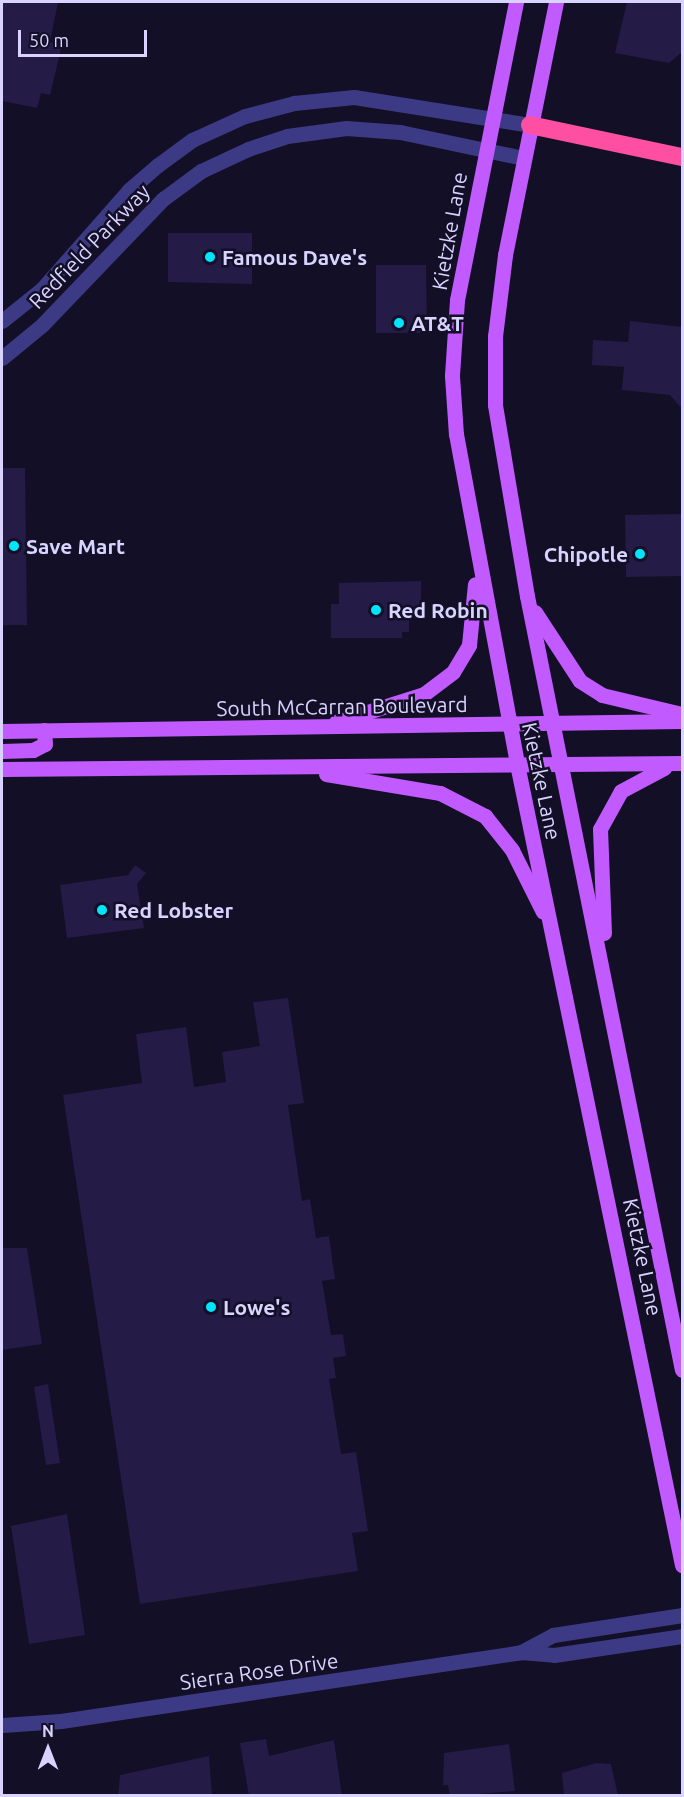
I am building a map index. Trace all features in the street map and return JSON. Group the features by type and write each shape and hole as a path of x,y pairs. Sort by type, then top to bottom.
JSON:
{"highway":[{"path":"530,125 682,157"}],"main road":[{"name":"Kietzke Lane","path":"516,2 492,117 453,341 456,434 468,512 509,724 682,1565"},
{"name":"Kietzke Lane","path":"555,2 505,255 494,360 499,446 526,596 604,966 682,1370"},
{"path":"316,727 424,694 462,660 473,626 475,586 468,512"},
{"path":"526,596 580,681 602,695 682,714"},
{"name":"South McCarran Boulevard","path":"2,731 682,721"},
{"path":"2,751 33,750 45,744 44,730"},
{"path":"2,769 680,763"},
{"path":"604,966 600,829 621,791 635,779 680,763"},
{"path":"261,767 440,793 485,816 512,850 552,932"}],"street":[{"name":"Redfield Parkway","path":"2,321 42,289 129,190 192,140 226,123 294,103 354,98 492,117 530,125"},
{"name":"Redfield Parkway","path":"2,358 42,325 146,213 228,156 287,136 346,128 524,158"},
{"name":"Sierra Rose Drive","path":"521,1652 553,1635 682,1615"},
{"name":"Sierra Rose Drive","path":"2,1725 61,1721 521,1652 554,1654 682,1636"}],"building":[{"path":"2,2 58,2 50,42 62,45 50,95 41,93 37,108 2,101"},
{"path":"627,2 682,2 682,52 669,63 615,53"},
{"name":"Famous Dave's","path":"168,233 252,233 252,284 168,282"},
{"path":"376,265 426,265 427,333 376,333"},
{"path":"630,321 682,327 682,409 670,395 622,390 624,367 592,365 593,340 628,342"},
{"name":"Save Mart","path":"2,468 25,468 27,625 2,625"},
{"path":"682,514 682,576 626,577 625,515"},
{"name":"Red Robin","path":"421,581 421,615 409,615 409,632 402,632 402,638 331,638 331,604 339,604 339,583"},
{"name":"Red Lobster","path":"135,865 146,873 137,884 144,928 67,938 60,885 128,875"},
{"name":"Lowe's","path":"288,998 304,1103 288,1105 302,1201 310,1199 316,1238 329,1236 335,1279 322,1281 331,1335 343,1334 346,1356 333,1358 336,1378 329,1379 341,1454 356,1452 368,1531 352,1533 358,1571 140,1604 63,1095 142,1083 136,1034 186,1027 194,1087 226,1082 222,1052 260,1046 253,1002"},
{"path":"2,1248 27,1248 42,1344 2,1350"},
{"path":"48,1384 60,1463 46,1465 34,1387"},
{"path":"67,1514 85,1635 29,1644 11,1526"},
{"path":"266,1739 269,1756 334,1740 342,1796 249,1796 240,1743"},
{"path":"509,1744 515,1791 450,1796 448,1785 443,1785 444,1753"},
{"path":"209,1756 212,1796 118,1796 120,1775"},
{"path":"596,1763 611,1764 618,1796 564,1796 562,1773"}],"place":[{"name":"Famous Dave's","path":"210,257"},
{"name":"AT&T","path":"399,323"},
{"name":"Save Mart","path":"14,546"},
{"name":"Chipotle","path":"640,554"},
{"name":"Red Robin","path":"376,610"},
{"name":"Red Lobster","path":"102,910"},
{"name":"Lowe's","path":"211,1307"}]}
